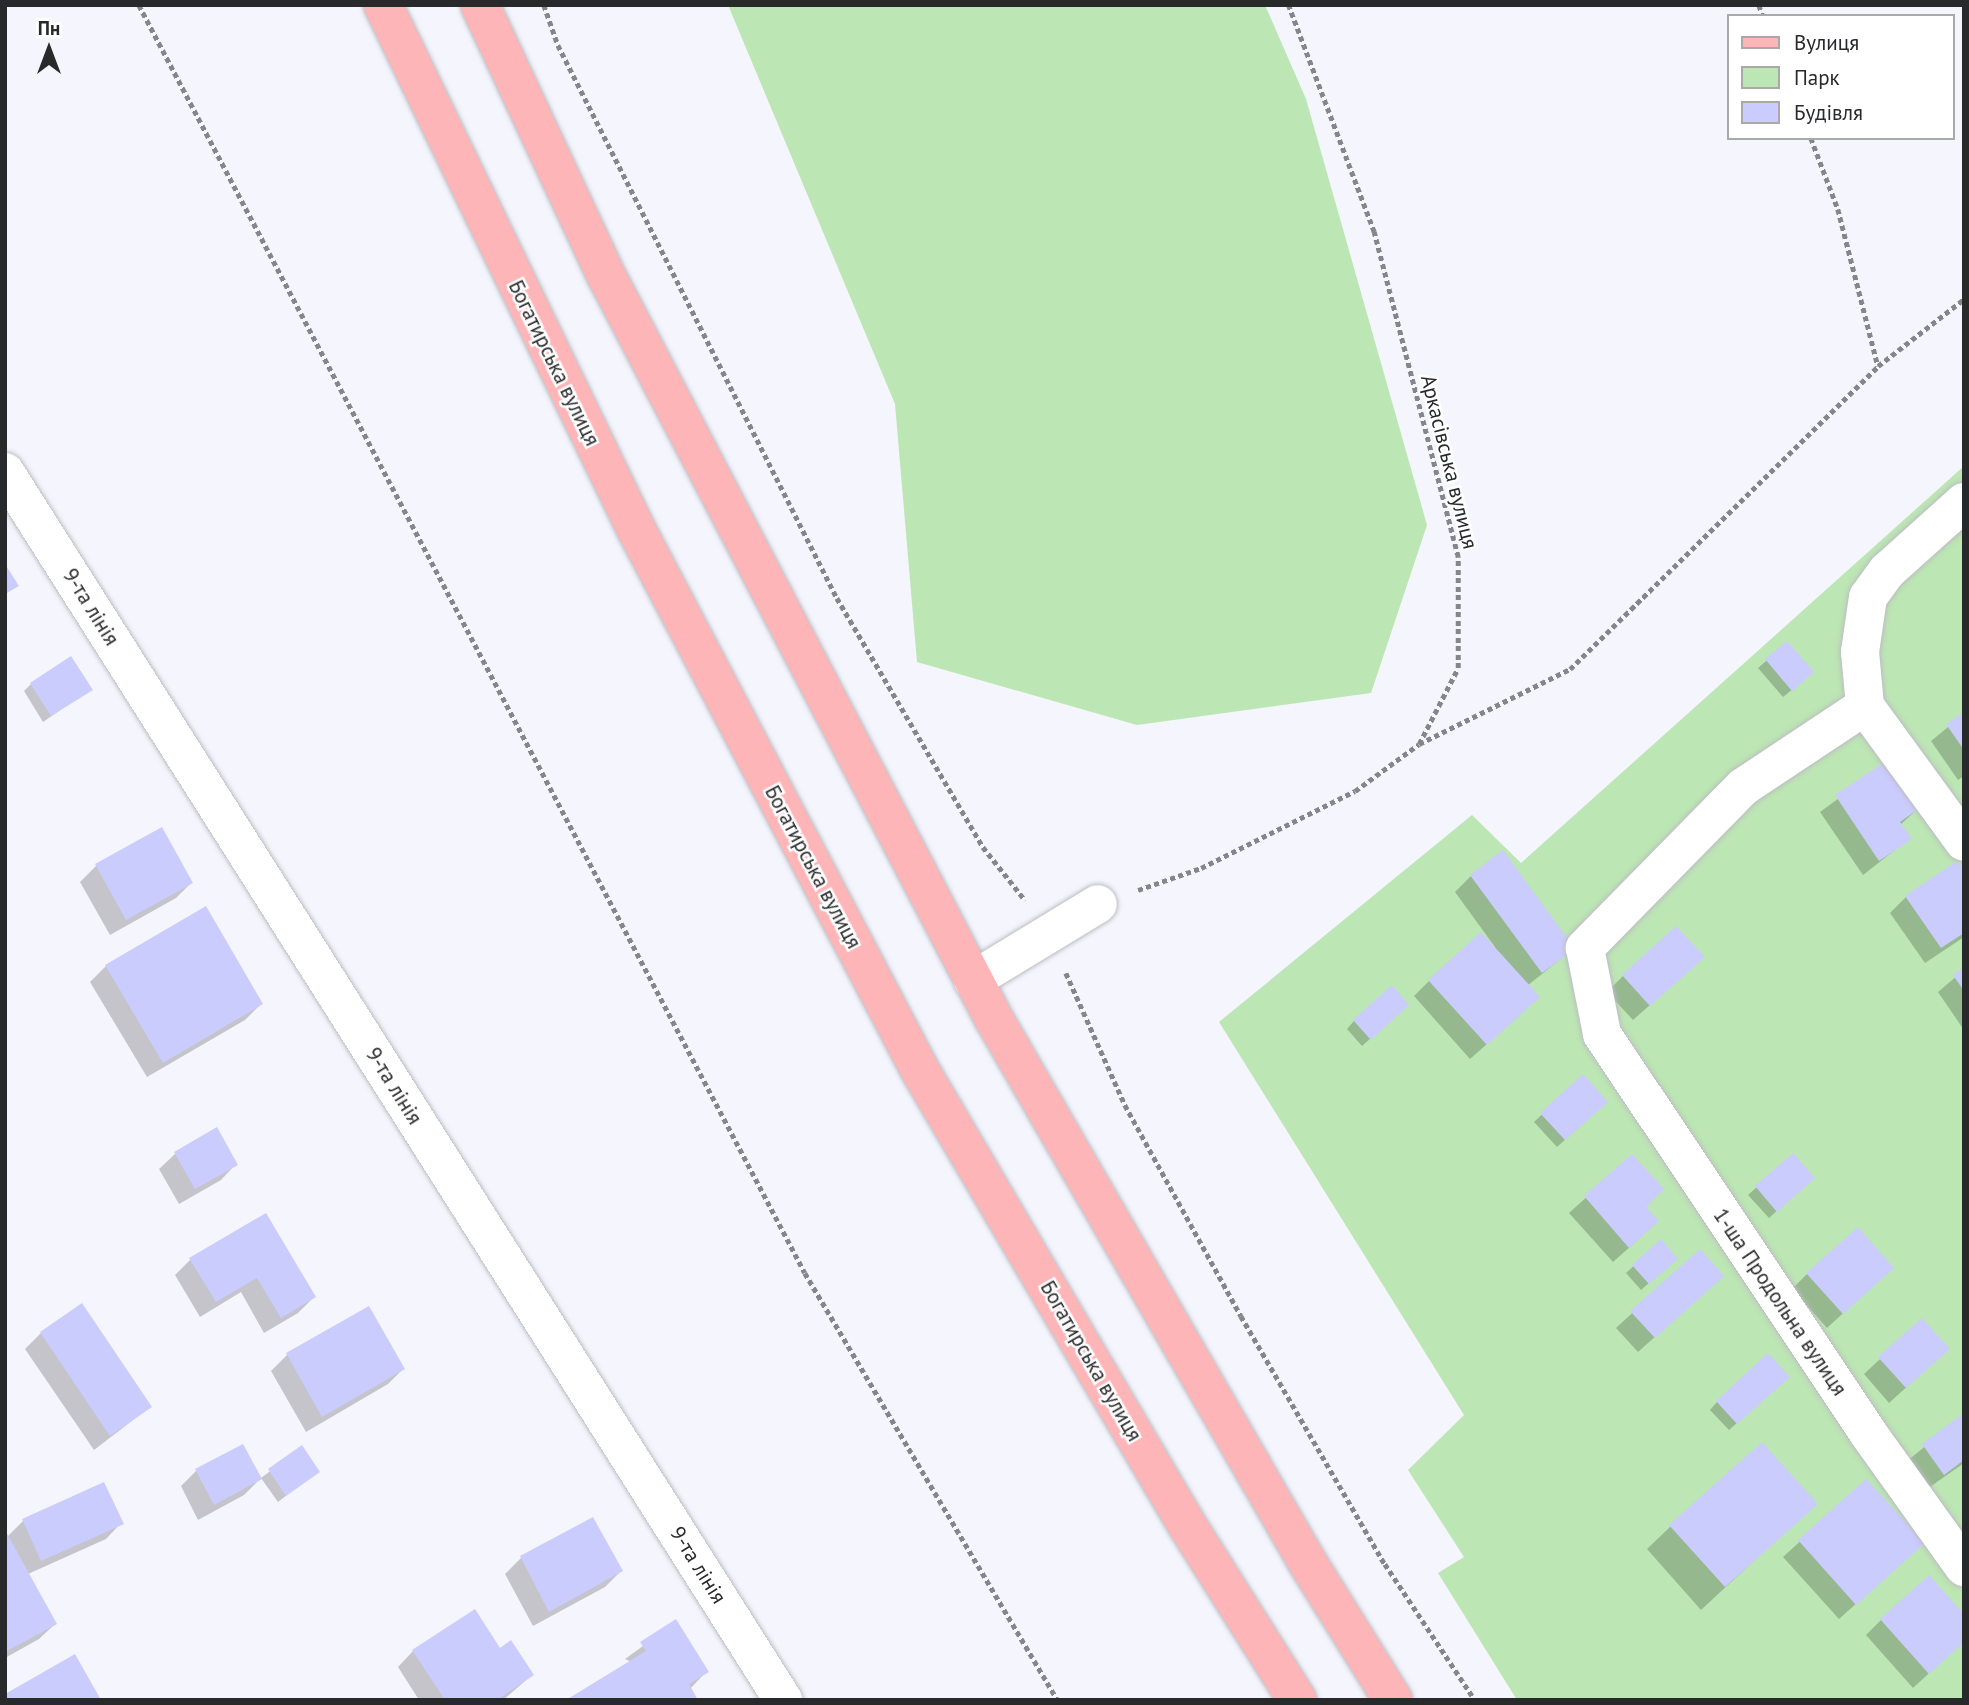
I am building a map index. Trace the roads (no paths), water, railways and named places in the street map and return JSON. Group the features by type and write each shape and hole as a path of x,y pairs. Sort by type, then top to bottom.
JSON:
{"main road":[{"name":"Богатирська вулиця","path":"383,5 636,528 920,1072 1180,1513 1297,1700"},
{"path":"480,5 607,277 973,979 1309,1565 1393,1700"}],"street":[{"name":"9-та лінія","path":"5,472 783,1700"},
{"path":"1964,502 1887,570 1868,597 1860,652 1865,706 1964,842"},
{"name":"1-ша Продольна вулиця","path":"1865,706 1743,788 1585,948 1602,1034 1868,1433 1964,1567"},
{"path":"973,979 1098,904"}]}
